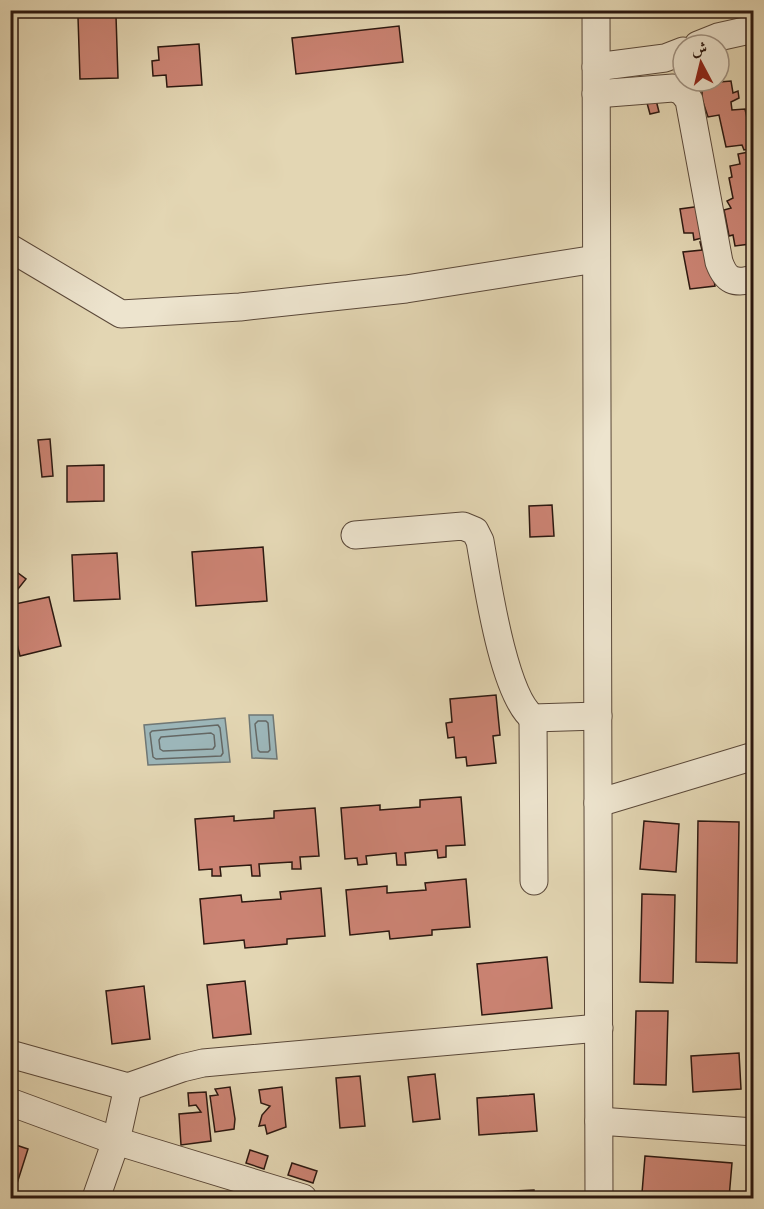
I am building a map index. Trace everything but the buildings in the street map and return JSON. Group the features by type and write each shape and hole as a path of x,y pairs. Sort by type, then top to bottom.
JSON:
{"street":[{"path":"596,10 599,1198"},
{"path":"731,34 753,28"},
{"path":"596,67 671,56"},
{"path":"596,94 673,88 682,91 689,100 719,262 729,279 744,281 753,279"},
{"path":"10,248 122,314 240,307 406,289 596,258"},
{"path":"355,535 463,526 475,531 480,541 495,629 518,698 525,712 533,718 598,716"},
{"path":"533,718 534,881"},
{"path":"598,803 753,756"},
{"path":"10,1054 128,1087 203,1063 599,1028"},
{"path":"96,1198 116,1141 128,1087"},
{"path":"10,1102 116,1141 303,1198"},
{"path":"599,1120 753,1132"}],"water":[{"path":"249,715 273,715 277,759 252,758"},
{"path":"225,718 230,762 148,765 144,725"}]}
